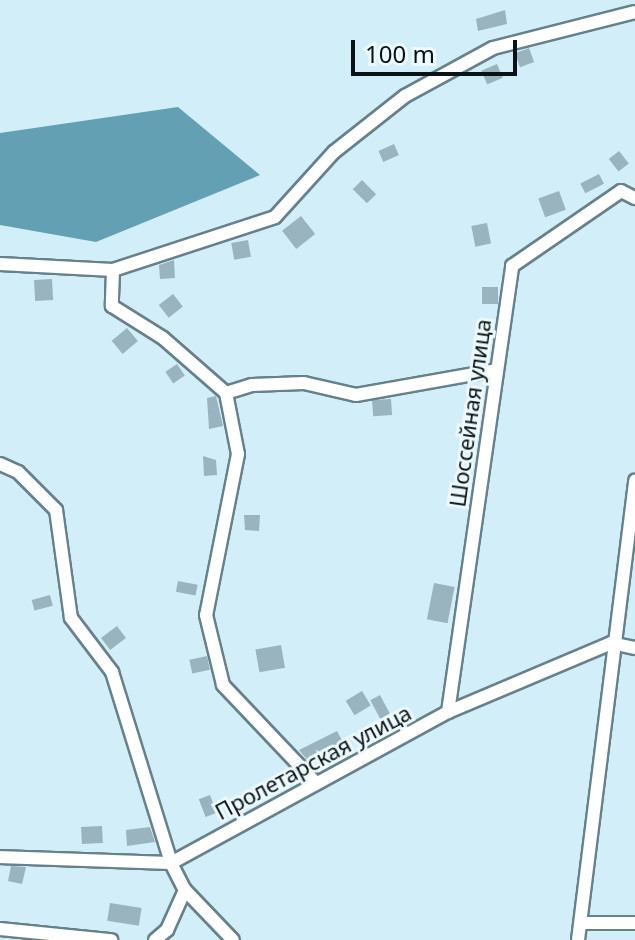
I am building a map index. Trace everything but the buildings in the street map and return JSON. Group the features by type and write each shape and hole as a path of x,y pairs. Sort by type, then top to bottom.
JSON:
{"street":[{"path":"0,264 113,270 275,217 334,152 405,96 493,48 635,12"},
{"name":"Шоссейная улица","path":"448,712 512,266 621,191 635,198"},
{"path":"113,270 112,306 163,338 226,393 238,454 206,615 223,685 315,782"},
{"path":"226,393 252,385 304,383 356,395 496,370"},
{"path":"0,464 18,472 56,510 71,618 112,672 171,863 185,890 233,940"},
{"path":"578,940 611,643 635,481"},
{"path":"611,643 635,648"},
{"name":"Пролетарская улица","path":"171,863 448,712 611,643"},
{"path":"0,857 171,863"},
{"path":"155,940 167,930 185,890"},
{"path":"581,923 635,923"},
{"path":"0,929 111,940"}],"water":[{"path":"178,107 260,175 96,242 0,225 0,133"}]}
